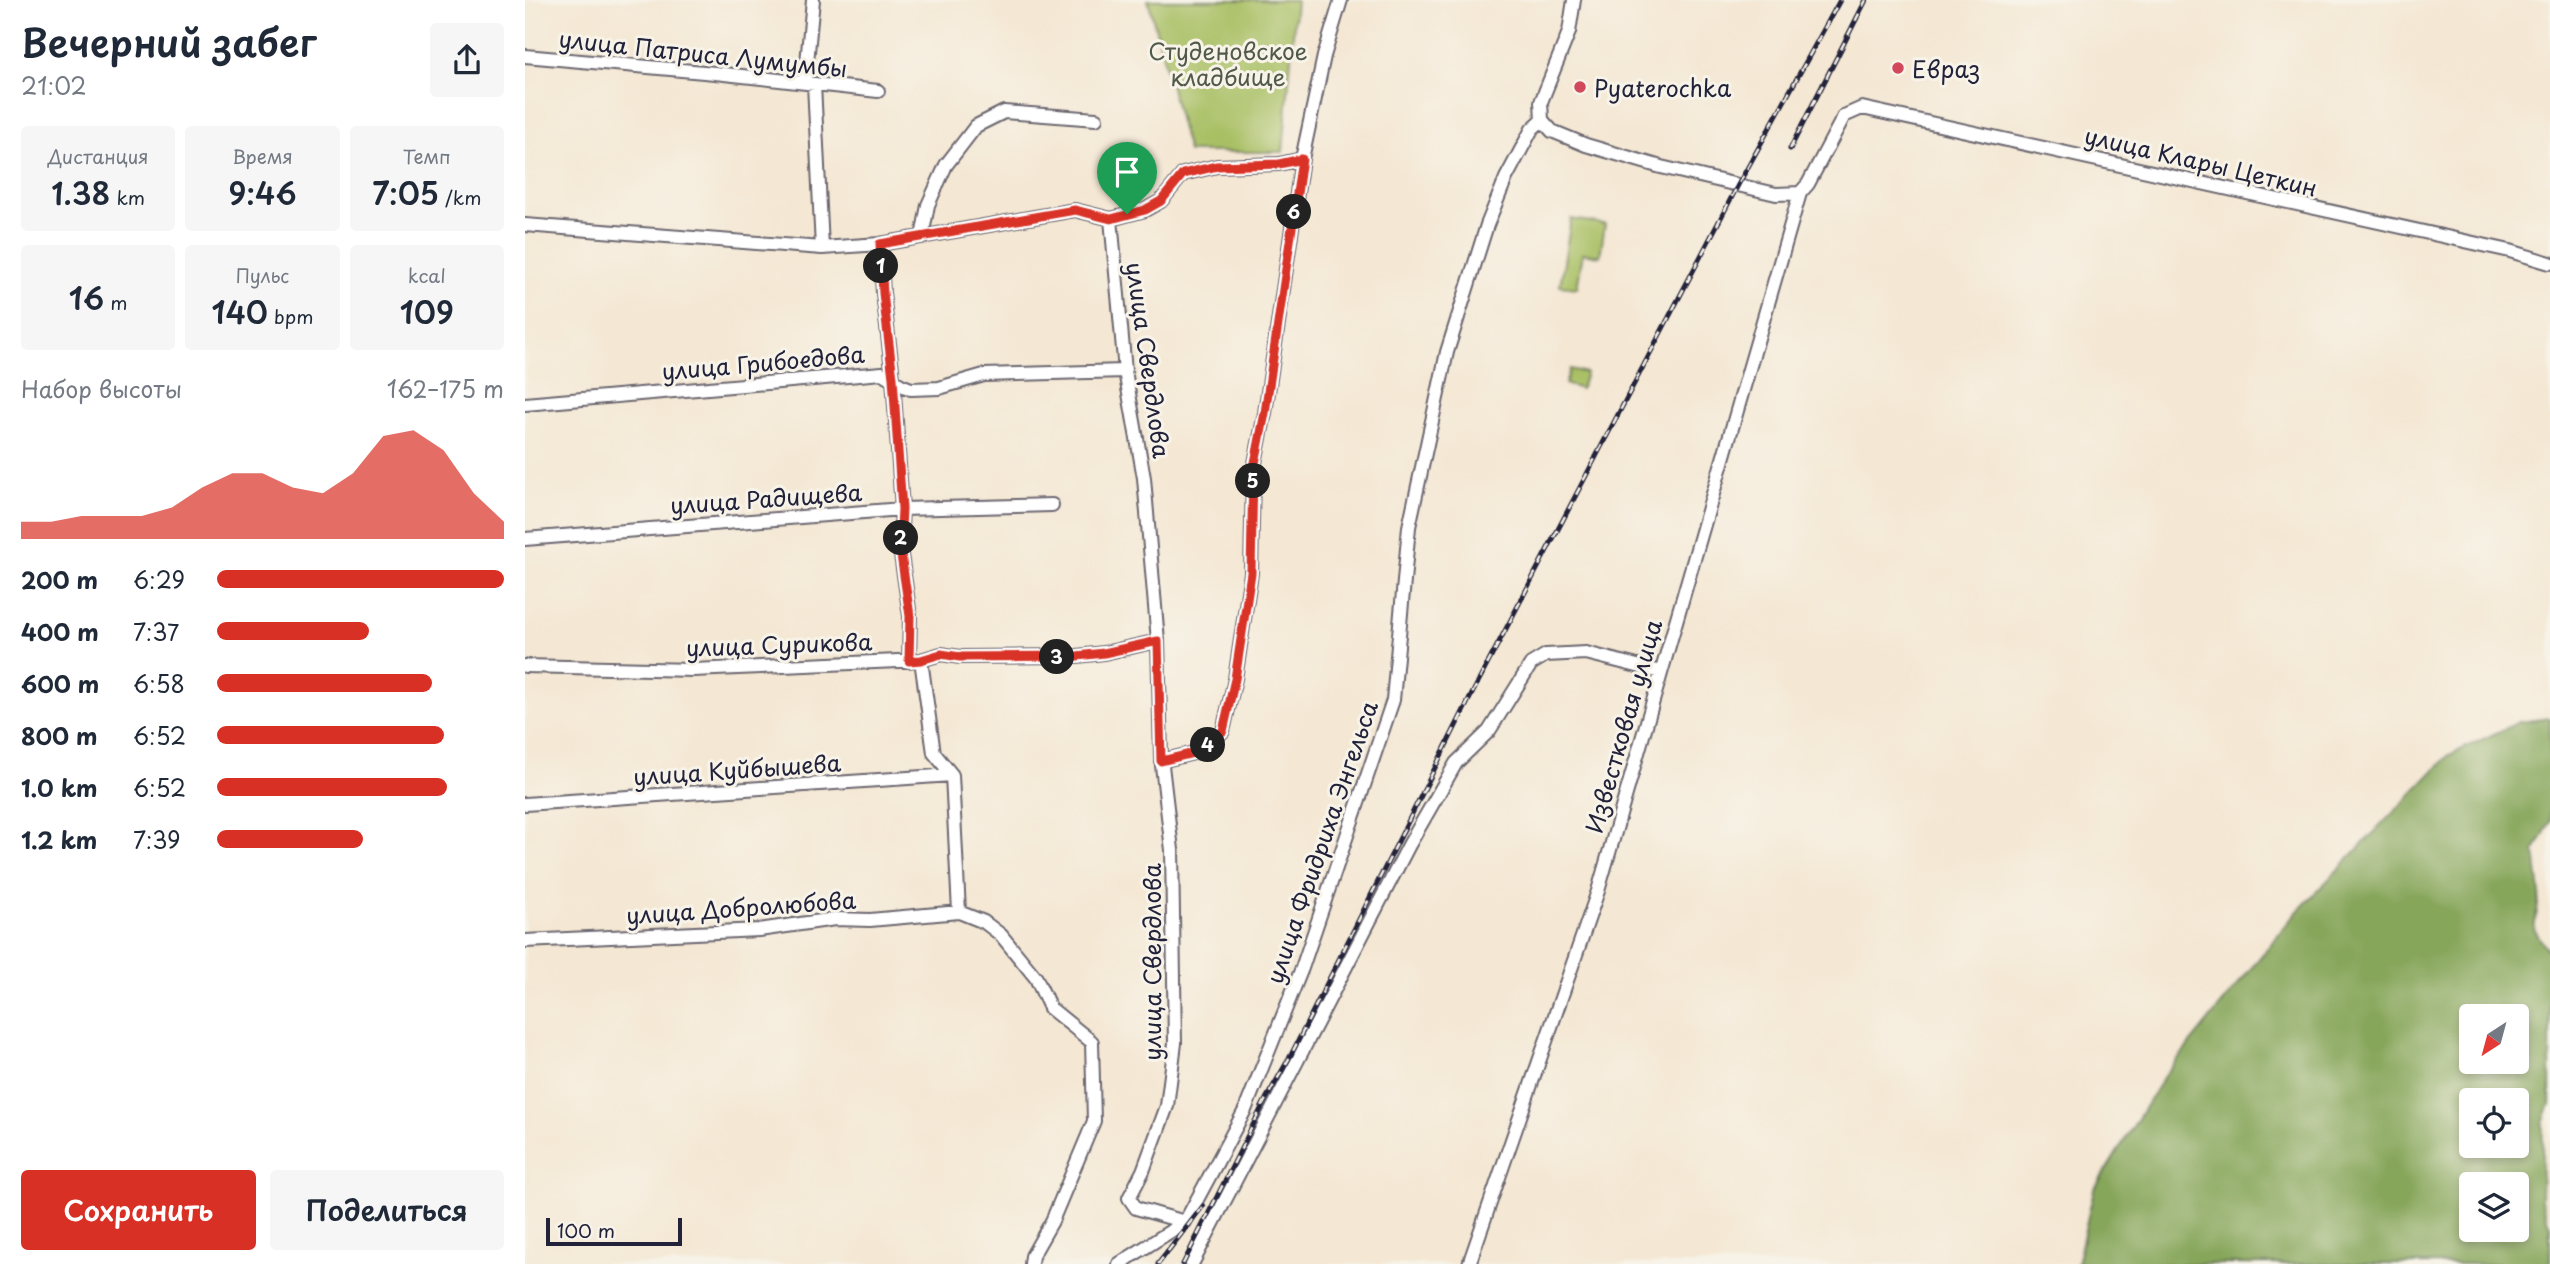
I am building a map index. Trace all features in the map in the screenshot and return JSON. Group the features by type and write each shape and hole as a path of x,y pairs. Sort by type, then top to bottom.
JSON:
{"street":[{"path":"813,0 809,84 822,248"},
{"path":"1161,761 1202,751 1223,731 1235,679 1251,573 1253,473 1265,413 1302,159 1324,56 1341,0"},
{"name":"улица Фридриха Энгельса","path":"1185,1222 1245,1110 1302,968 1393,700 1409,527 1447,352 1487,225 1506,178 1532,129 1542,120 1541,102 1569,32 1574,0"},
{"name":"улица Патриса Лумумбы","path":"525,56 878,91"},
{"name":"улица Клары Цеткин","path":"1800,193 1808,184 1844,116 1862,108 2509,251 2550,263"},
{"path":"922,237 928,205 946,165 976,127 1004,112 1096,119"},
{"path":"1542,120 1552,131 1586,145 1661,167 1776,194 1800,193"},
{"path":"525,225 822,248 880,244 1075,210 1111,219 1145,210 1161,201 1183,174 1217,166 1279,164 1302,159"},
{"name":"Известковая улица","path":"1469,1264 1598,891 1800,193"},
{"name":"улица Свердлова","path":"1111,219 1125,371 1144,478 1158,641 1161,761 1172,850 1175,1043 1167,1106 1143,1171 1129,1198 1136,1208 1185,1222"},
{"path":"880,244 902,509 900,548 915,660 934,753 952,775 959,912 984,922 1002,935 1036,978 1050,1008 1092,1042 1094,1121 1052,1221 1032,1256 1031,1264"},
{"name":"улица Грибоедова","path":"525,404 882,373 911,389 939,388 984,375 1125,371"},
{"name":"улица Радищева","path":"525,539 902,509 1052,505"},
{"name":"улица Сурикова","path":"525,666 693,670 915,660 941,654 960,657 1077,656 1158,641"},
{"path":"1192,1264 1409,845 1456,763 1489,731 1531,664 1546,655 1586,653 1661,671"},
{"name":"улица Куйбышева","path":"525,804 952,775"},
{"name":"улица Добролюбова","path":"525,941 759,930 835,919 870,920 959,912"},
{"path":"1119,1264 1185,1222"}],"green space":[{"name":"Студеновское кладбище","path":"1148,0 1296,0 1283,152 1188,152"},
{"path":"1571,219 1605,224 1600,256 1583,253 1577,288 1560,286"},
{"path":"1570,369 1586,373 1581,389 1565,384"},
{"path":"2550,718 2550,822 2535,851 2540,893 2534,929 2550,954 2550,1104 2543,1122 2541,1200 2550,1227 2550,1264 2077,1264 2094,1190 2164,1076 2295,914 2449,755 2519,722"}],"railway":[{"path":"1183,1264 1474,690 1738,185 1840,0"},
{"path":"1790,149 1866,0"},
{"path":"1158,1264 1203,1206"}],"place":[{"name":"Евраз","path":"1898,68"},
{"name":"Pyaterochka","path":"1580,87"}],"route":[{"path":"1302,159 1265,413 1253,473 1251,573 1235,679 1223,731 1202,751 1161,761 1158,641 1077,656 1009,658 941,654 909,661 910,616 900,548 902,509 893,378 883,293 880,244 1075,210 1111,219 1127,214 1145,210 1161,201 1183,174 1217,166 1279,164 1302,159"}]}
